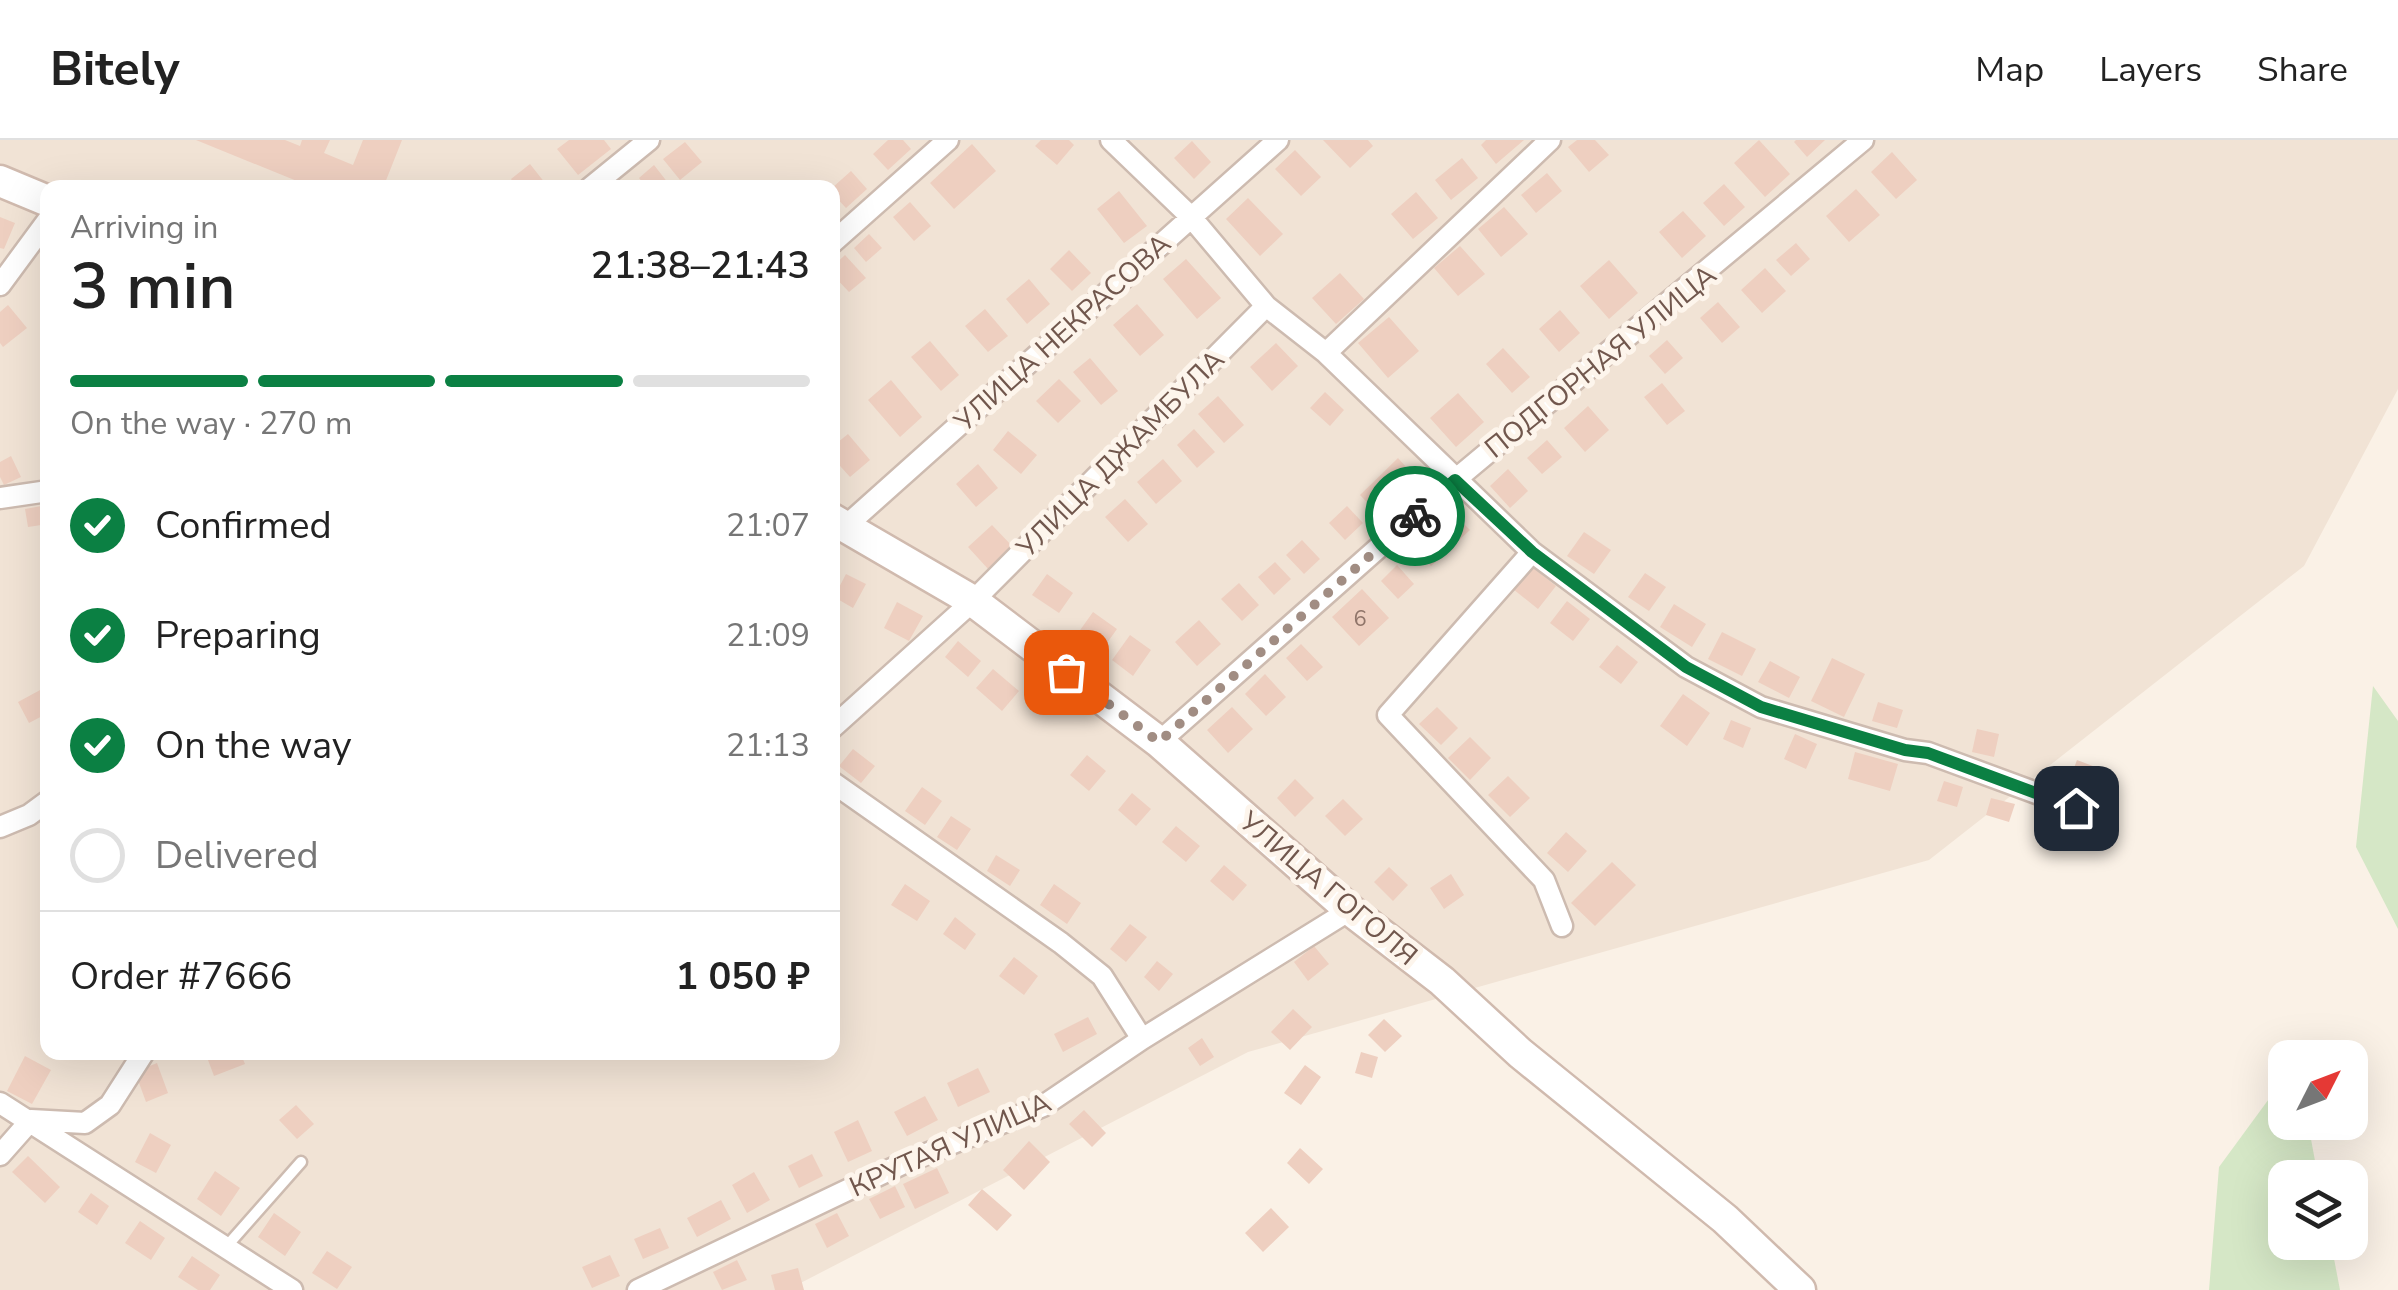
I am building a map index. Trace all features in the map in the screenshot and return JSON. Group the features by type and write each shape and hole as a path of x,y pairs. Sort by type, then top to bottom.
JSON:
{"street":[{"path":"600,180 649,140"},
{"path":"840,236 948,140"},
{"path":"1111,140 1191,217 1266,306 1326,352 1532,552 1686,667 1761,707 1905,750 1928,753 2076,808"},
{"name":"УЛИЦА НЕКРАСОВА","path":"840,522 1278,140"},
{"path":"1326,352 1550,140"},
{"name":"ПОДГОРНАЯ УЛИЦА","path":"1159,742 1455,480 1864,140"},
{"path":"0,181 40,197"},
{"path":"0,285 40,231"},
{"name":"УЛИЦА ДЖАМБУЛА","path":"840,721 973,601 1266,306"},
{"path":"0,498 40,491"},
{"name":"УЛИЦА ГОГОЛЯ","path":"840,522 973,601 1159,742 1350,910 1442,981 1520,1053 1725,1219 1800,1290"},
{"path":"1532,552 1388,715 1544,880 1562,926"},
{"path":"840,788 1102,976 1142,1040"},
{"path":"0,827 40,807"},
{"name":"КРУТАЯ УЛИЦА","path":"638,1290 902,1164 1044,1106 1350,910"},
{"path":"31,1120 86,1123 110,1106 139,1060"},
{"path":"0,1103 292,1290"},
{"path":"0,1154 31,1120"}],"lane":[{"path":"226,1247 301,1162"}],"shaded area":[{"path":"0,140 2398,140 2398,389 2304,566 1929,860 1248,1052 787,1290 0,1290"}],"green space":[{"path":"2373,686 2398,721 2398,929 2356,847"},
{"path":"2268,1100 2268,1140 2311,1140 2315,1160 2268,1160 2268,1260 2334,1260 2340,1290 2209,1290 2219,1167"}],"building":[{"path":"196,140 285,140 300,146 302,140 330,140 324,153 353,165 363,140 402,140 386,180 294,180"},
{"path":"569,140 604,140 611,149 578,175 557,149"},
{"path":"888,140 903,140 911,149 888,170 873,154"},
{"path":"1041,140 1069,140 1074,145 1057,165 1035,146"},
{"path":"1323,140 1368,140 1373,146 1350,168"},
{"path":"1486,140 1524,140 1496,164 1481,145"},
{"path":"1577,140 1595,140 1609,155 1589,172 1568,147"},
{"path":"1759,140 1790,174 1765,197 1734,163"},
{"path":"1796,140 1825,140 1807,157"},
{"path":"1192,141 1211,162 1194,179 1174,158"},
{"path":"685,142 702,162 680,180 663,159"},
{"path":"972,144 996,171 954,209 930,183"},
{"path":"1295,150 1321,177 1301,196 1275,169"},
{"path":"1892,152 1917,180 1896,199 1871,172"},
{"path":"1462,158 1478,178 1451,200 1435,180"},
{"path":"530,164 543,180 512,180"},
{"path":"654,165 666,180 641,180"},
{"path":"851,171 867,189 846,208 840,202 840,181"},
{"path":"1547,173 1562,191 1536,213 1521,195"},
{"path":"1724,184 1745,207 1724,226 1703,203"},
{"path":"1856,189 1880,215 1849,242 1826,216"},
{"path":"1119,191 1147,226 1124,243 1097,209"},
{"path":"1416,192 1438,218 1413,239 1391,214"},
{"path":"1248,198 1283,234 1260,256 1226,219"},
{"path":"910,202 931,226 914,241 893,217"},
{"path":"1504,207 1528,234 1501,257 1478,229"},
{"path":"1683,211 1706,236 1682,258 1659,232"},
{"path":"0,217 15,223 4,249 0,248"},
{"path":"869,234 882,248 866,262 854,248"},
{"path":"1796,243 1810,259 1791,276 1776,260"},
{"path":"1460,246 1485,274 1458,296 1434,268"},
{"path":"1069,250 1091,273 1072,291 1050,269"},
{"path":"845,255 866,278 849,292 840,282 840,260"},
{"path":"1186,259 1221,298 1197,319 1163,279"},
{"path":"1609,260 1638,293 1609,319 1580,286"},
{"path":"1765,268 1786,291 1762,313 1741,290"},
{"path":"1340,273 1364,299 1336,324 1312,298"},
{"path":"1029,279 1050,304 1027,324 1006,299"},
{"path":"1718,302 1740,327 1722,343 1700,318"},
{"path":"1137,304 1164,335 1140,356 1113,325"},
{"path":"8,305 27,328 3,347 0,312"},
{"path":"985,309 1008,336 988,352 965,326"},
{"path":"1560,310 1580,333 1559,352 1539,329"},
{"path":"1389,317 1419,351 1388,378 1358,343"},
{"path":"1667,340 1683,358 1665,374 1649,356"},
{"path":"930,341 959,375 941,391 911,357"},
{"path":"1276,343 1298,366 1272,391 1250,367"},
{"path":"1503,348 1530,377 1512,393 1486,364"},
{"path":"1090,358 1118,391 1101,405 1073,372"},
{"path":"1059,379 1081,401 1058,423 1036,401"},
{"path":"891,380 922,417 900,437 868,400"},
{"path":"1662,383 1685,411 1667,425 1644,397"},
{"path":"1325,392 1344,410 1330,426 1310,408"},
{"path":"1458,393 1484,422 1456,447 1430,418"},
{"path":"1218,396 1244,425 1224,443 1198,414"},
{"path":"1588,406 1609,430 1585,452 1564,428"},
{"path":"1194,429 1215,452 1197,468 1177,445"},
{"path":"1008,431 1037,455 1021,474 993,450"},
{"path":"848,434 870,460 850,477 840,466 840,440"},
{"path":"1547,440 1562,457 1542,474 1527,458"},
{"path":"11,456 21,477 4,485 0,462"},
{"path":"1398,458 1416,478 1378,514 1360,495"},
{"path":"1163,459 1182,481 1156,504 1137,482"},
{"path":"978,464 998,488 976,507 956,484"},
{"path":"1508,469 1528,491 1510,508 1490,486"},
{"path":"1125,499 1148,524 1128,542 1105,517"},
{"path":"40,506 40,525 28,527 25,509"},
{"path":"1347,506 1363,523 1345,540 1329,523"},
{"path":"1452,512 1470,530 1431,566 1414,548"},
{"path":"992,525 1014,548 989,570 968,547"},
{"path":"1584,532 1611,550 1594,574 1567,556"},
{"path":"1302,540 1320,559 1304,574 1286,555"},
{"path":"1275,562 1291,579 1274,595 1258,577"},
{"path":"1397,565 1414,584 1398,599 1381,581"},
{"path":"1531,566 1556,586 1538,609 1513,589"},
{"path":"1645,573 1666,587 1649,611 1628,597"},
{"path":"846,574 866,584 853,608 840,600 840,586"},
{"path":"1047,574 1073,593 1059,613 1032,595"},
{"path":"1239,583 1259,605 1242,621 1221,599"},
{"path":"1362,589 1389,618 1359,646 1332,617"},
{"path":"1567,601 1590,619 1573,641 1550,623"},
{"path":"897,602 923,616 909,641 884,628"},
{"path":"1674,604 1706,624 1692,647 1660,627"},
{"path":"1093,612 1117,629 1102,650 1078,633"},
{"path":"1199,620 1221,644 1197,666 1175,642"},
{"path":"1722,632 1756,649 1742,676 1708,659"},
{"path":"1130,635 1151,650 1133,676 1112,660"},
{"path":"958,641 981,661 968,677 945,657"},
{"path":"1301,644 1323,667 1307,681 1286,658"},
{"path":"1617,645 1638,662 1621,684 1599,667"},
{"path":"1832,658 1865,674 1844,717 1811,701"},
{"path":"1770,661 1800,677 1789,698 1758,682"},
{"path":"993,669 1019,691 1002,711 976,688"},
{"path":"1265,674 1286,697 1266,716 1245,694"},
{"path":"40,690 40,717 29,723 18,702"},
{"path":"1683,694 1710,713 1687,746 1660,726"},
{"path":"1878,702 1903,710 1897,728 1872,721"},
{"path":"1232,707 1253,729 1228,753 1207,730"},
{"path":"1437,707 1458,728 1441,745 1419,724"},
{"path":"1731,720 1751,728 1743,748 1723,739"},
{"path":"1977,729 1999,734 1994,757 1972,752"},
{"path":"1795,734 1817,744 1806,769 1784,759"},
{"path":"1470,737 1491,758 1470,780 1448,758"},
{"path":"853,749 875,766 861,783 840,765"},
{"path":"1855,752 1898,764 1890,791 1848,779"},
{"path":"1087,755 1106,771 1089,791 1070,775"},
{"path":"2077,760 2098,768 2088,792 2068,784"},
{"path":"1508,776 1530,798 1510,817 1488,795"},
{"path":"1295,779 1314,798 1295,817 1277,798"},
{"path":"1944,781 1963,787 1957,807 1937,801"},
{"path":"922,787 942,801 925,825 905,811"},
{"path":"1132,793 1151,809 1136,826 1118,810"},
{"path":"1991,798 2015,804 2009,822 1986,815"},
{"path":"1343,799 1363,819 1345,836 1325,816"},
{"path":"951,816 971,829 957,850 937,837"},
{"path":"1176,826 1200,846 1186,862 1162,842"},
{"path":"1566,832 1587,851 1568,872 1547,853"},
{"path":"996,855 1020,870 1010,886 987,871"},
{"path":"1612,862 1636,885 1595,926 1571,903"},
{"path":"1224,865 1247,885 1233,901 1210,881"},
{"path":"1389,867 1408,885 1393,901 1374,882"},
{"path":"1451,874 1464,895 1444,909 1430,888"},
{"path":"905,884 930,901 917,921 891,905"},
{"path":"1054,884 1081,903 1067,924 1040,905"},
{"path":"955,917 976,934 965,950 943,934"},
{"path":"1130,924 1147,937 1126,962 1110,949"},
{"path":"1314,946 1329,964 1308,981 1294,962"},
{"path":"1014,957 1038,976 1024,995 999,976"},
{"path":"1157,961 1173,974 1159,991 1144,977"},
{"path":"1293,1009 1312,1027 1290,1050 1271,1032"},
{"path":"1088,1017 1097,1034 1063,1052 1054,1034"},
{"path":"1384,1019 1402,1036 1385,1052 1368,1035"},
{"path":"1202,1038 1214,1057 1200,1066 1188,1048"},
{"path":"1361,1052 1378,1057 1372,1078 1355,1073"},
{"path":"25,1056 51,1070 32,1104 7,1091"},
{"path":"208,1060 243,1060 245,1064 214,1076"},
{"path":"157,1063 168,1093 146,1102 135,1072"},
{"path":"1305,1065 1321,1077 1301,1105 1284,1093"},
{"path":"978,1068 990,1092 958,1107 947,1083"},
{"path":"925,1096 938,1120 907,1136 894,1112"},
{"path":"296,1105 314,1124 297,1139 279,1120"},
{"path":"1084,1110 1106,1133 1092,1147 1069,1124"},
{"path":"858,1120 872,1151 848,1162 834,1132"},
{"path":"150,1133 171,1145 156,1173 135,1162"},
{"path":"1029,1141 1050,1162 1024,1190 1003,1170"},
{"path":"1300,1148 1323,1169 1309,1184 1287,1163"},
{"path":"812,1154 823,1176 799,1188 788,1166"},
{"path":"28,1156 60,1187 45,1203 12,1172"},
{"path":"937,1168 949,1193 915,1209 903,1184"},
{"path":"215,1171 240,1188 221,1216 197,1199"},
{"path":"754,1172 770,1200 747,1213 732,1185"},
{"path":"895,1186 905,1207 880,1219 869,1199"},
{"path":"982,1189 1012,1215 997,1231 968,1205"},
{"path":"91,1193 109,1206 97,1225 78,1212"},
{"path":"721,1200 731,1219 697,1237 687,1218"},
{"path":"1271,1208 1289,1227 1263,1252 1245,1233"},
{"path":"274,1213 301,1232 285,1256 258,1237"},
{"path":"837,1213 849,1236 827,1248 815,1224"},
{"path":"140,1221 165,1238 151,1260 125,1243"},
{"path":"660,1228 669,1248 643,1259 634,1239"},
{"path":"327,1251 352,1267 337,1289 312,1273"},
{"path":"610,1255 620,1276 592,1288 582,1267"},
{"path":"192,1256 220,1275 210,1290 198,1290 178,1277"},
{"path":"737,1260 747,1280 722,1290 713,1272"},
{"path":"798,1268 804,1290 775,1290 771,1275"}],"way so far":[{"path":"1066,672 1159,742 1415,516"}],"route":[{"path":"1415,516 1455,480 1532,552 1686,667 1761,707 1905,750 1928,753 2076,808"}]}
